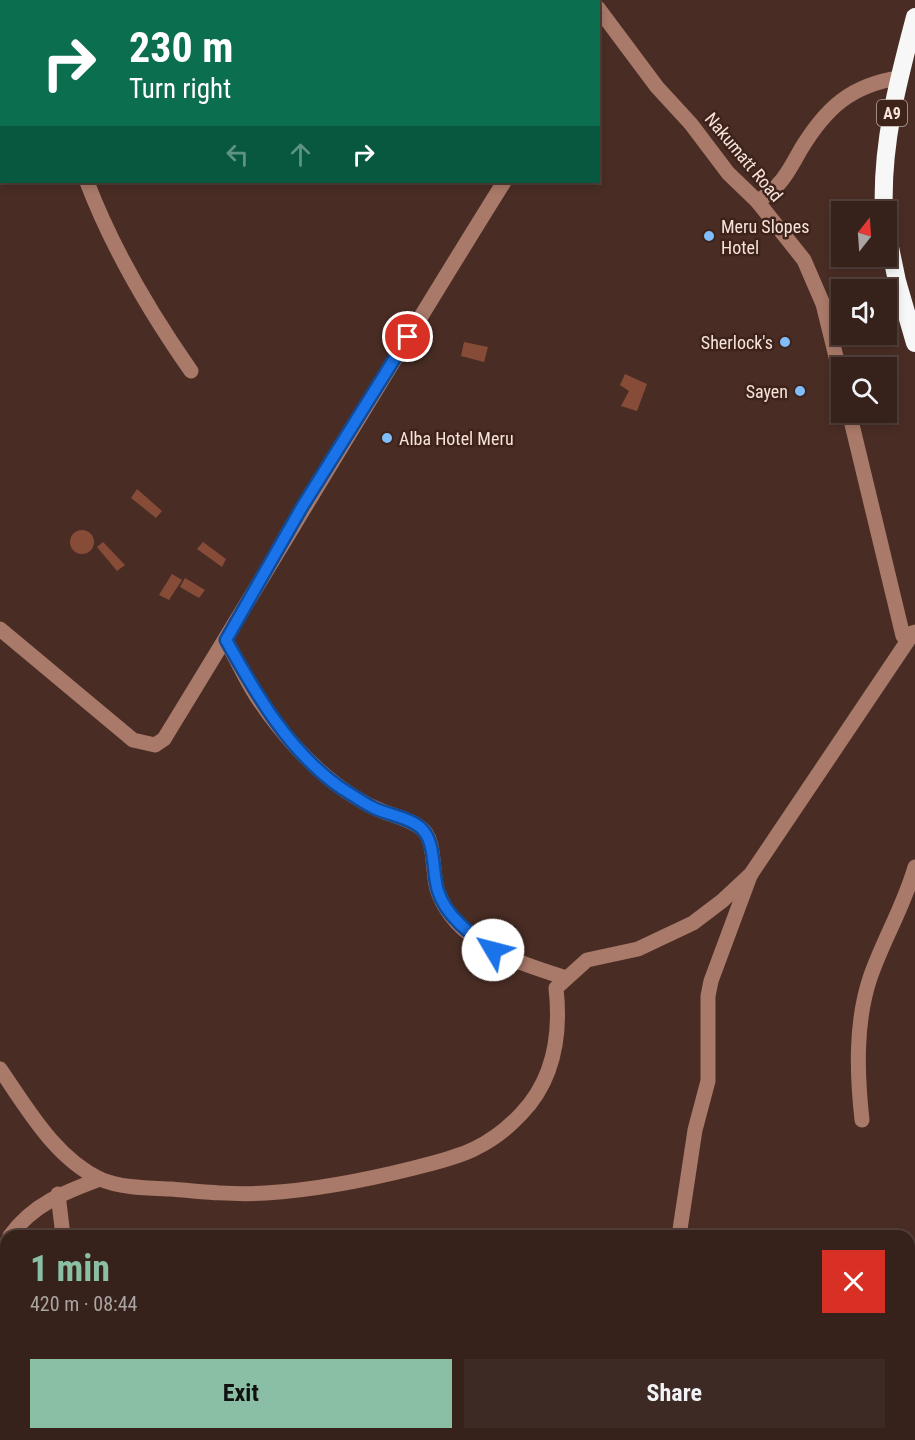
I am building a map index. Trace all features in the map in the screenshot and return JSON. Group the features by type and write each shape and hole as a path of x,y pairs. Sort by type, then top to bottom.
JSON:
{"highway":[{"name":"A9","path":"884,201 885,164 899,78 915,18"},
{"path":"897,298 915,343"}],"street":[{"name":"Nakumatt Road","path":"601,15 657,87 691,124 728,173 757,201 804,260 814,280 836,357"},
{"path":"757,201 772,193 787,174 808,138 848,93 873,82 899,78"},
{"path":"87,183 129,274 190,371"},
{"path":"0,629 133,740 155,745 164,739 226,640 302,507 503,183"},
{"path":"826,319 831,317"},
{"path":"680,1230 695,1130 708,1081 708,996 711,981 752,874 910,634 852,423"},
{"path":"226,640 256,696 314,765 339,787 372,807 422,828 430,842 438,892 448,910 459,923 493,950 525,965 566,978"},
{"path":"862,1120 859,1038 862,1010 870,978 903,905 915,867"},
{"path":"0,1069 46,1134 76,1162 100,1179 155,1188 266,1193 376,1177 474,1149 499,1134 522,1113 539,1090 556,1046 559,1012 556,987 587,960 638,949 693,923 752,874"},
{"path":"15,1230 29,1214 58,1194 100,1179"},
{"path":"58,1194 62,1230"}],"building":[{"path":"464,342 488,347 484,362 461,356"},
{"path":"625,374 647,384 637,411 621,406 629,391 620,385"},
{"path":"137,489 162,511 156,518 131,498"},
{"path":"82,530 91,533 94,542 91,551 82,554 73,551 70,542 73,533"},
{"path":"103,542 125,565 117,571 97,547"},
{"path":"203,542 226,559 222,567 197,549"},
{"path":"172,574 182,580 169,600 159,595"},
{"path":"185,578 205,590 199,598 180,587"}],"place":[{"name":"Meru Slopes Hotel","path":"709,236"},
{"name":"Sherlock's","path":"785,342"},
{"name":"Sayen","path":"800,391"},
{"name":"Alba Hotel Meru","path":"387,438"}],"route":[{"path":"408,337 302,507 226,640 256,696 314,765 339,787 372,807 422,828 430,842 438,892 448,910 474,937 493,950"}]}
